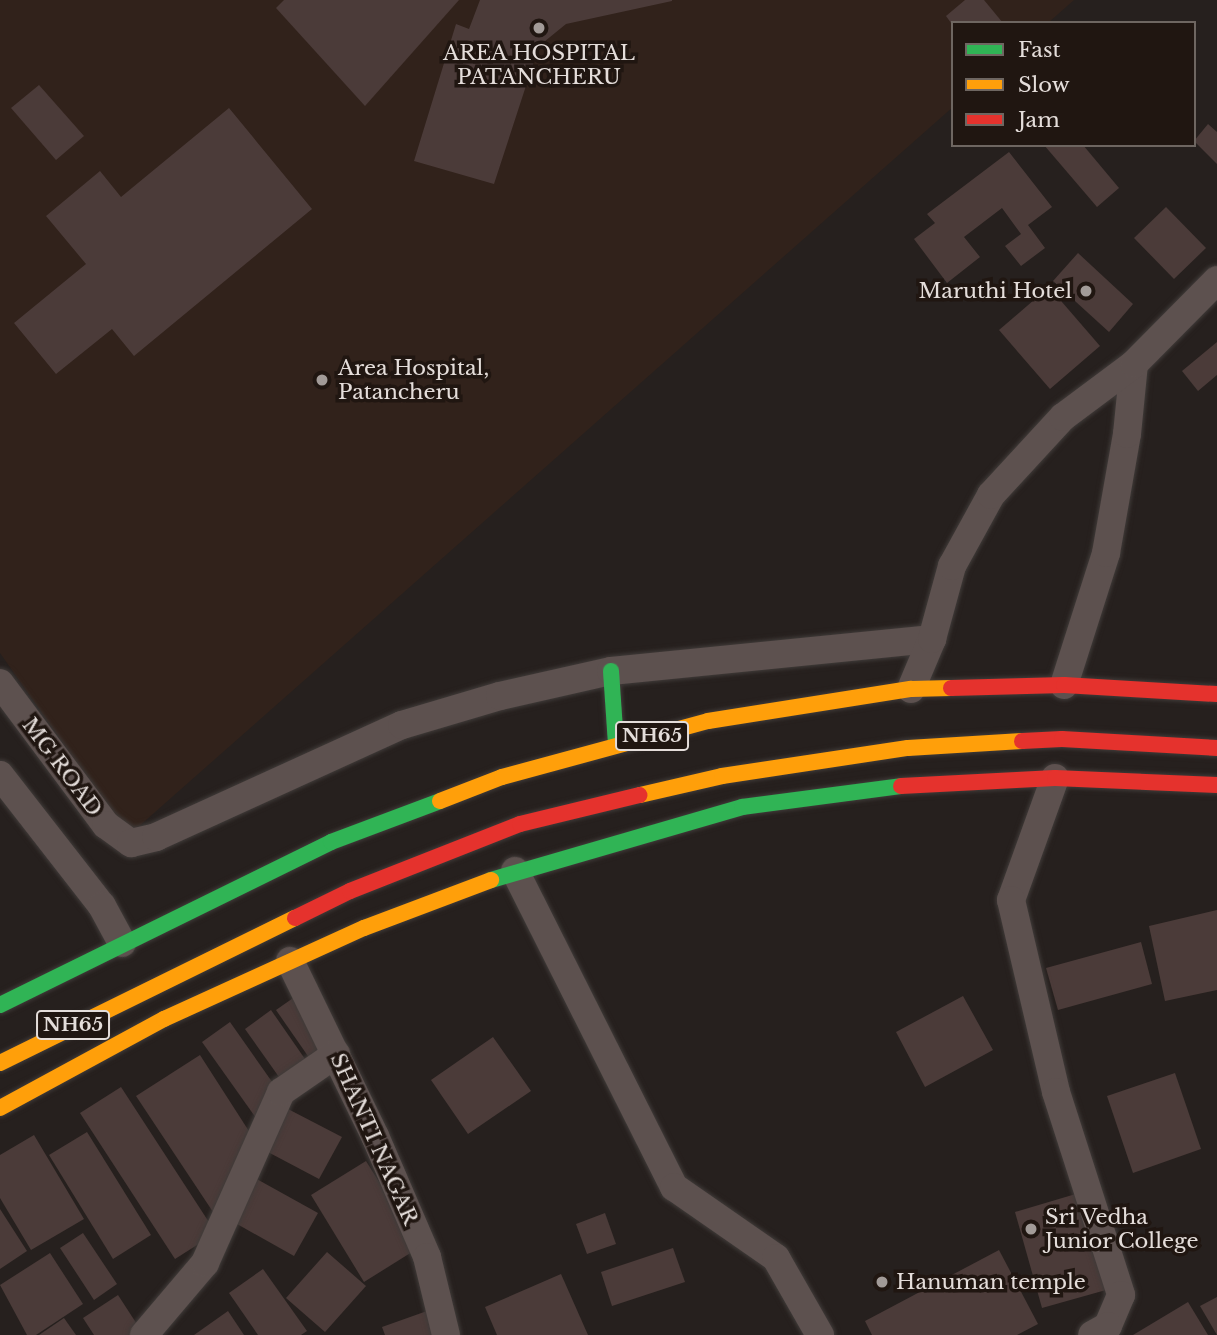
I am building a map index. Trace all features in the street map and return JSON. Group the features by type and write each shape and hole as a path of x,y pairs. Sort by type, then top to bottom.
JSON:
{"main road":[{"path":"611,671 616,745"},
{"name":"NH65","path":"0,1004 331,842 502,777 708,721 911,689 1064,685 1217,694"},
{"name":"NH65","path":"0,1063 147,987 350,891 520,824 722,776 908,748 1062,739 1217,748"},
{"path":"0,1108 164,1019 290,961 514,871 742,807 912,784 1055,778 1217,785"}],"street":[{"path":"911,689 932,639 952,566 991,495 1063,417 1134,364 1217,280"},
{"path":"1064,685 1106,553 1127,434 1134,364"},
{"path":"611,671 932,639"},
{"name":"MG ROAD","path":"0,683 106,825 131,843 156,837 402,725 500,696 611,671"},
{"path":"0,775 102,906 122,943"},
{"path":"1055,778 1011,901 1056,1092 1121,1295 1104,1332"},
{"path":"514,871 674,1187 776,1258 820,1335"},
{"name":"SHANTI NAGAR","path":"290,961 427,1257 444,1329"},
{"path":"147,987 164,1019"},
{"path":"144,1335 205,1263 281,1092 335,1054"}],"shaded area":[{"name":"Area Hospital, Patancheru","path":"0,0 1074,0 1050,21 951,21 951,109 128,836 0,653"}],"building":[{"path":"284,0 459,0 365,106 276,8"},
{"path":"480,0 672,1 566,24 539,46 494,184 414,161 456,24 469,29"},
{"path":"965,0 984,0 1001,21 951,23 946,16"},
{"path":"39,85 84,136 56,160 11,108"},
{"path":"229,108 312,209 134,356 112,329 56,374 14,323 86,264 46,216 100,171 121,197"},
{"path":"1208,124 1217,132 1217,164 1196,143 1196,139"},
{"path":"1046,147 1085,147 1119,188 1097,207"},
{"path":"1009,152 1052,207 1028,225 1045,248 1021,266 1005,246 1021,234 1002,208 964,237 980,257 947,283 914,239 935,223 927,214"},
{"path":"1166,207 1206,248 1174,279 1134,238"},
{"path":"1078,253 1133,304 1109,332 1053,281"},
{"path":"1049,287 1100,346 1050,389 999,330"},
{"path":"1217,342 1217,375 1198,391 1182,371"},
{"path":"1217,910 1217,990 1165,1001 1149,926"},
{"path":"1141,942 1152,984 1058,1010 1046,968"},
{"path":"296,996 331,1045 310,1059 276,1010"},
{"path":"963,996 993,1050 925,1087 896,1032"},
{"path":"271,1010 305,1059 279,1077 245,1029"},
{"path":"230,1022 275,1086 256,1118 202,1042"},
{"path":"493,1037 531,1091 468,1134 431,1080"},
{"path":"200,1055 254,1139 217,1218 136,1096"},
{"path":"1175,1073 1201,1149 1133,1173 1107,1096"},
{"path":"121,1087 216,1233 175,1259 80,1113"},
{"path":"288,1109 342,1137 319,1179 266,1151"},
{"path":"87,1132 151,1235 113,1259 49,1155"},
{"path":"34,1135 84,1219 31,1250 0,1198 0,1155"},
{"path":"366,1161 420,1247 364,1282 311,1195"},
{"path":"253,1177 318,1213 294,1256 230,1220"},
{"path":"1079,1193 1106,1290 1042,1308 1015,1212"},
{"path":"0,1209 27,1251 0,1269"},
{"path":"605,1213 616,1244 587,1254 576,1224"},
{"path":"83,1233 117,1284 94,1300 60,1248"},
{"path":"673,1248 685,1282 612,1306 601,1272"},
{"path":"999,1250 1038,1324 1017,1335 872,1335 865,1321"},
{"path":"327,1252 366,1286 325,1332 286,1298"},
{"path":"50,1253 83,1304 36,1335 27,1335 0,1285"},
{"path":"263,1269 307,1331 301,1335 258,1335 229,1293"},
{"path":"561,1274 588,1335 497,1335 485,1307"},
{"path":"118,1295 144,1335 94,1335 83,1318"},
{"path":"1217,1297 1217,1335 1200,1306"},
{"path":"1188,1302 1208,1335 1133,1335"},
{"path":"228,1311 244,1335 194,1335"},
{"path":"427,1311 435,1335 385,1335 382,1327"},
{"path":"64,1318 76,1335 39,1335"}],"traffic: fast":[{"path":"611,671 616,745"},
{"path":"491,880 742,807 901,786"},
{"path":"0,1005 331,842 440,801"}],"traffic: slow":[{"path":"440,801 502,777 708,721 911,689 951,688"},
{"path":"640,795 722,776 908,748 1022,741"},
{"path":"0,1108 164,1019 364,928 491,880"},
{"path":"0,1063 295,918"}],"traffic: jam":[{"path":"951,688 1064,685 1217,694"},
{"path":"1022,741 1062,739 1217,748"},
{"path":"901,786 1055,778 1217,785"},
{"path":"295,918 350,891 520,824 640,795"}],"place":[{"name":"AREA HOSPITAL PATANCHERU","path":"539,28"},
{"name":"Maruthi Hotel","path":"1086,291"},
{"name":"Area Hospital, Patancheru","path":"322,380"},
{"name":"Sri Vedha Junior College","path":"1031,1229"},
{"name":"Hanuman temple","path":"882,1282"}]}
